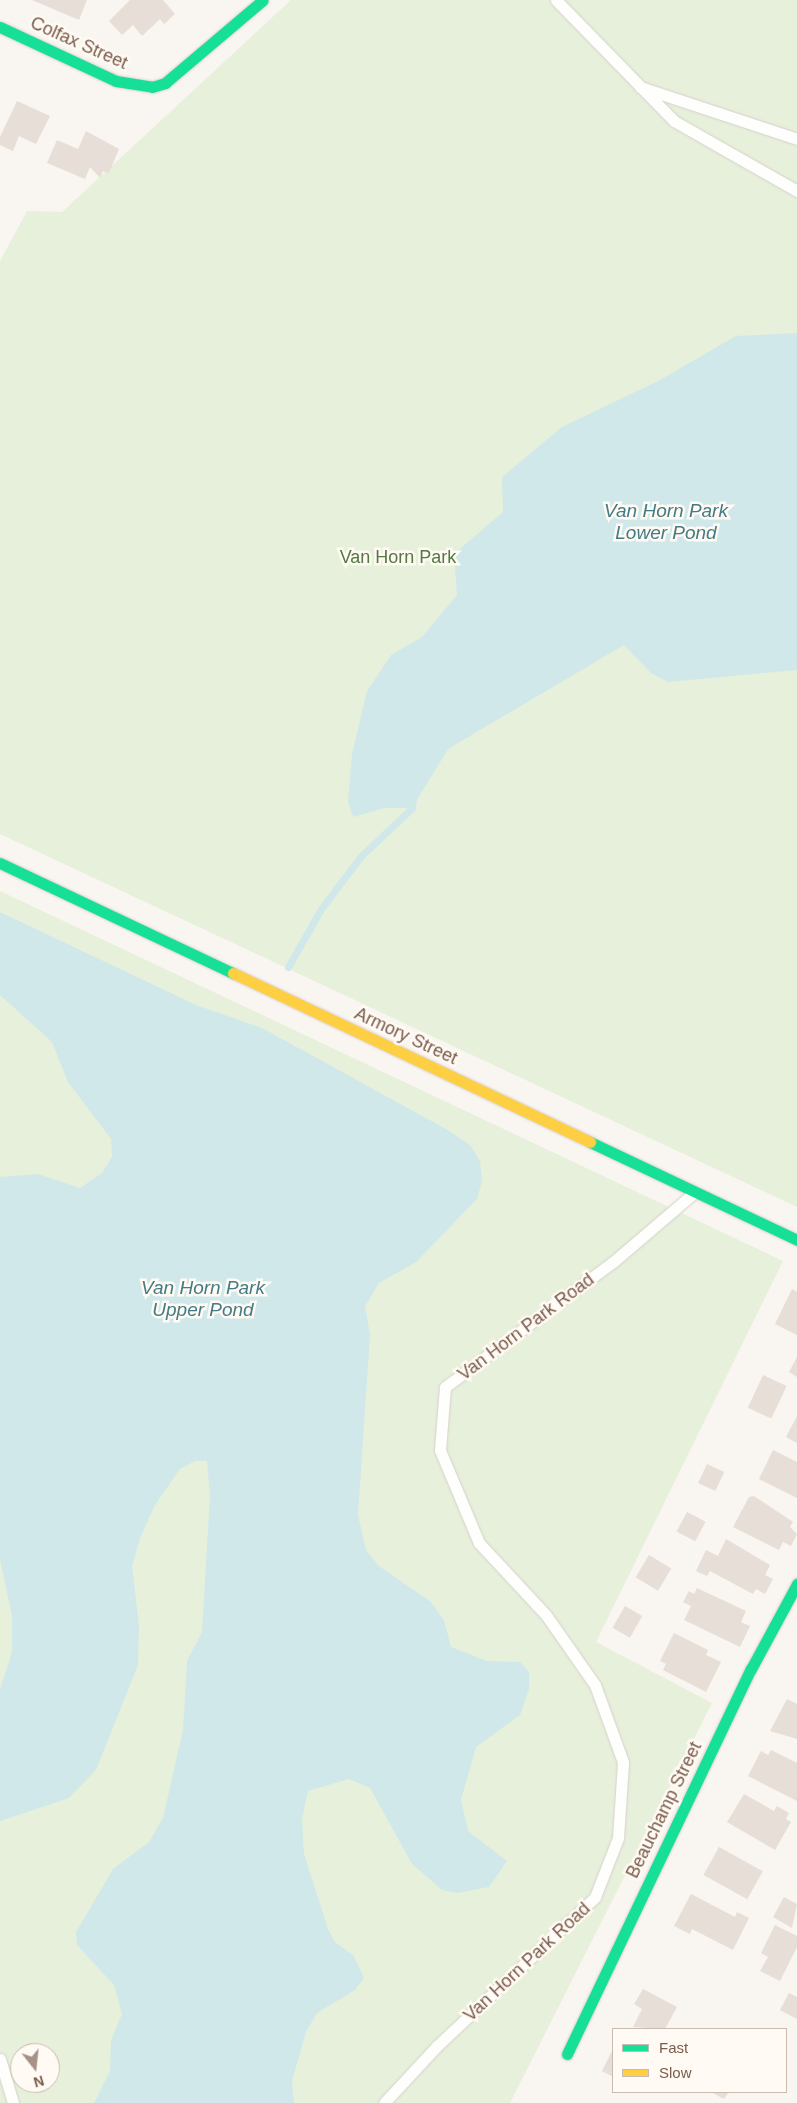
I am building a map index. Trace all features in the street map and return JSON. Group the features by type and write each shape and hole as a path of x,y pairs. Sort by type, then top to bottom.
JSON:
{"main road":[{"name":"Colfax Street","path":"0,27 116,81 152,87 166,83 263,0"},
{"name":"Armory Street","path":"0,864 797,1240"},
{"name":"Beauchamp Street","path":"567,2054 751,1669 797,1584"}],"lane":[{"path":"556,0 674,121 797,192"},
{"path":"640,87 797,139"},
{"name":"Van Horn Park Road","path":"384,2103 437,2046 595,1897 618,1838 623,1762 595,1685 546,1615 479,1543 440,1450 445,1387 613,1262 695,1192"},
{"path":"0,2059 13,2103"}],"green space":[{"name":"Van Horn Park","path":"291,0 797,0 797,1207 0,834 0,261 27,211 62,212"},
{"path":"0,891 783,1261 596,1642 712,1703 510,2103 0,2103"}],"water":[{"name":"Van Horn Park Lower Pond","path":"797,333 797,670 668,682 651,673 624,645 448,749 412,808 384,808 353,817 348,802 352,754 367,691 391,655 422,637 457,595 454,554 503,512 502,477 562,427 658,381 736,336"},
{"name":"Van Horn Park Upper Pond","path":"0,912 196,1005 262,1028 446,1129 470,1145 480,1161 482,1181 477,1199 416,1262 379,1283 365,1306 370,1335 358,1515 366,1550 379,1566 431,1602 444,1620 451,1647 487,1661 520,1662 529,1672 529,1689 520,1715 476,1747 461,1800 468,1831 507,1861 489,1887 457,1893 442,1890 412,1864 370,1788 349,1779 308,1791 302,1819 304,1854 328,1929 335,1942 354,1956 364,1978 355,1990 317,2013 306,2032 292,2081 294,2103 94,2103 110,2071 111,2040 122,2014 114,1985 77,1945 76,1932 113,1869 149,1842 163,1818 183,1730 187,1661 202,1632 210,1496 207,1461 195,1461 180,1469 155,1505 140,1538 132,1566 139,1626 138,1665 96,1770 69,1798 0,1821 0,1689 12,1652 12,1616 0,1559 0,1177 38,1174 80,1188 102,1173 112,1157 111,1139 68,1082 52,1042 0,995"}],"building":[{"path":"32,0 87,0 79,20"},
{"path":"130,0 163,0 175,14 164,24 160,19 142,36 133,25 122,35 109,21"},
{"path":"17,101 50,116 36,144 19,136 13,151 0,145 0,137"},
{"path":"86,131 119,149 109,173 103,171 100,178 90,167 85,179 47,163 57,140 78,149"},
{"path":"792,1289 797,1292 797,1335 775,1324"},
{"path":"797,1357 797,1377 789,1372"},
{"path":"763,1375 787,1386 771,1419 748,1408"},
{"path":"797,1416 797,1443 786,1437"},
{"path":"773,1450 797,1462 797,1498 759,1479"},
{"path":"707,1464 724,1472 715,1491 698,1483"},
{"path":"754,1496 793,1522 790,1527 797,1534 791,1546 783,1542 779,1550 733,1527 749,1497"},
{"path":"687,1512 706,1522 695,1541 677,1531"},
{"path":"726,1539 770,1565 765,1575 773,1579 765,1594 756,1589 753,1594 710,1571 707,1576 696,1571 706,1550 718,1556"},
{"path":"649,1555 671,1568 658,1591 636,1577"},
{"path":"697,1588 746,1611 741,1622 750,1626 740,1647 684,1620 691,1606 683,1602 689,1591 694,1594"},
{"path":"625,1606 642,1616 630,1638 612,1628"},
{"path":"674,1633 708,1650 706,1655 721,1662 706,1692 663,1670 666,1664 660,1661"},
{"path":"787,1699 797,1704 797,1739 770,1731"},
{"path":"771,1750 797,1763 797,1801 748,1776 761,1751 768,1755"},
{"path":"744,1794 774,1811 777,1806 789,1813 786,1819 791,1822 775,1850 727,1822"},
{"path":"719,1847 763,1871 747,1899 703,1875"},
{"path":"691,1894 735,1917 737,1912 749,1918 733,1950 692,1929 690,1934 674,1926"},
{"path":"784,1897 797,1904 792,1928 773,1917"},
{"path":"775,1925 797,1936 797,1947 780,1981 760,1971 768,1957 761,1953"},
{"path":"643,1989 677,2007 666,2028 633,2027 642,2009 634,2004"},
{"path":"789,1993 797,1997 797,2019 780,2010"},
{"path":"612,2051 612,2076 602,2071"},
{"path":"713,2093 728,2093 724,2099"}],"waterway":[{"path":"288,967 321,909 361,856 412,808 413,799"}],"traffic: fast":[{"path":"0,27 116,81 152,87 165,83 263,0"},
{"path":"0,863 233,973"},
{"path":"590,1142 797,1240"},
{"path":"567,2054 751,1669 797,1584"}],"traffic: slow":[{"path":"233,973 590,1142"}]}
